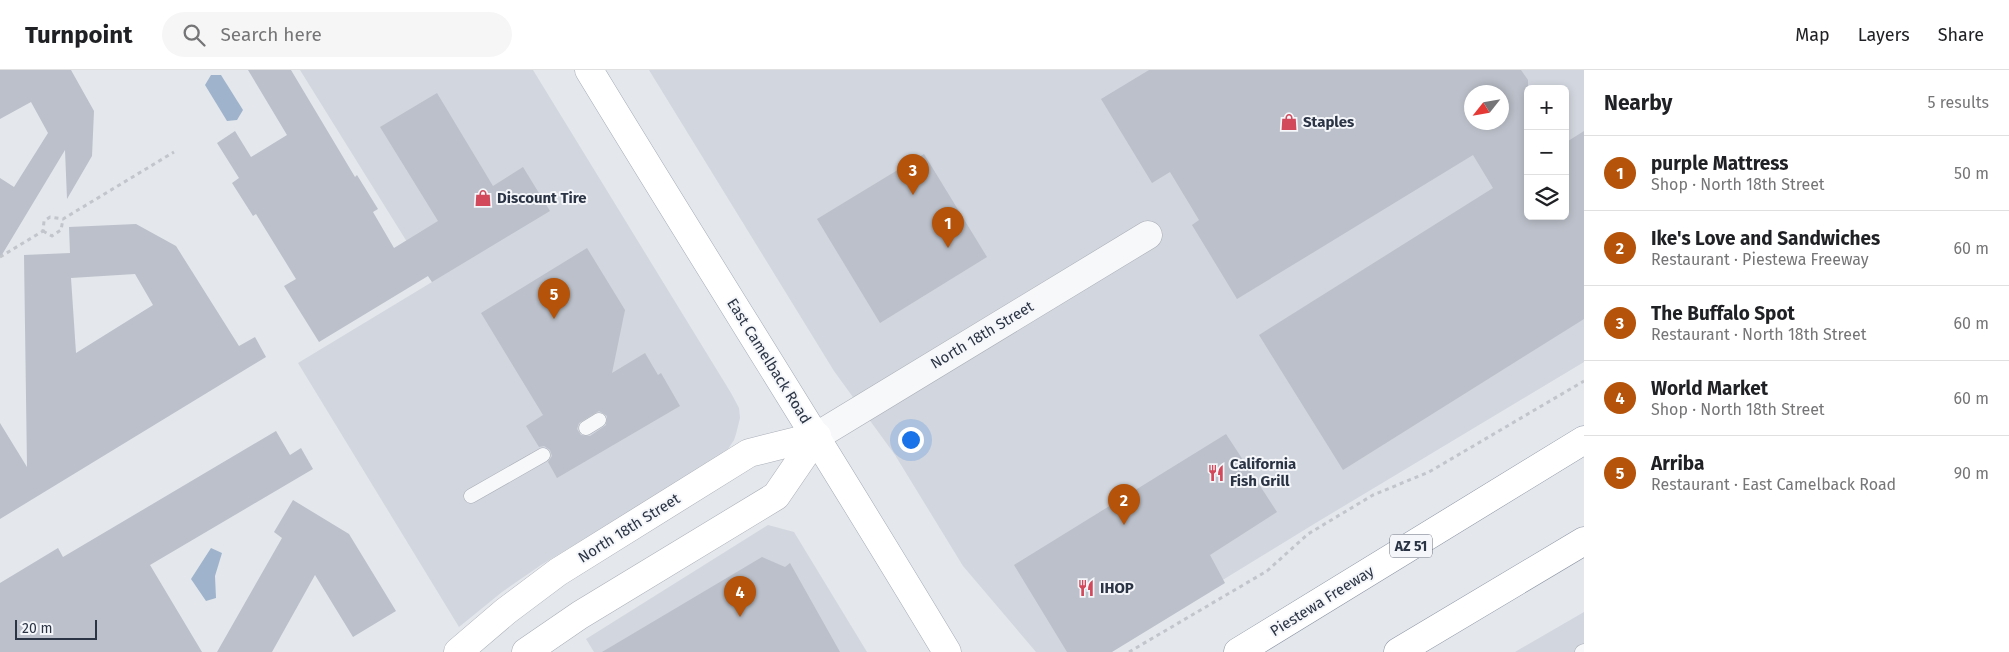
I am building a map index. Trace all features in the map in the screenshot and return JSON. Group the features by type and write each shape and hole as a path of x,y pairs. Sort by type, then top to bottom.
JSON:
{"main road":[{"name":"East Camelback Road","path":"589,70 727,296 817,436 947,652"},
{"name":"North 18th Street","path":"458,652 506,611 558,572 749,453 817,436"},
{"name":"North 18th Street","path":"526,652 586,610 776,496 817,436"},
{"name":"Piestewa Freeway","path":"1238,652 1584,440"},
{"path":"1398,652 1584,541"}],"street":[{"name":"North 18th Street","path":"817,436 1148,235"}],"lane":[{"path":"586,428 599,420"},
{"path":"471,496 543,454"}],"path":[{"path":"43,231 44,221 50,217 63,219 174,152"},
{"path":"43,231 52,236 62,230 63,219"},
{"path":"0,257 43,231"},
{"path":"1129,652 1267,571 1308,534 1373,495 1429,472 1584,381"}],"shaded area":[{"path":"300,70 533,70 739,408 740,418 736,434 728,449 708,464 541,565 502,592 459,627 298,363 432,282"},
{"path":"649,70 1584,70 1584,362 1105,652 1036,652 963,566 895,455 834,371"},
{"path":"768,525 794,532 867,652 594,652 586,639"},
{"path":"1584,612 1584,652 1515,652"}],"water":[{"path":"211,75 221,75 243,110 237,120 227,121 205,85"},
{"path":"211,548 222,553 215,576 216,598 206,601 191,579"}],"building":[{"path":"0,70 71,70 94,111 92,156 67,199 65,150 0,258 0,178 14,187 48,133 31,102 0,119"},
{"path":"248,70 291,70 355,177 357,175 378,209 373,212 394,248 438,221 380,127 437,93 493,186 523,167 550,211 432,282 428,276 319,342 284,286 296,279 256,214 253,216 232,183 239,178 217,143 235,131 251,157 287,135"},
{"path":"1149,70 1521,70 1528,80 1528,85 1524,85 1524,220 1569,220 1569,140 1584,131 1584,319 1343,470 1259,335 1493,188 1473,155 1237,299 1192,225 1199,220 1170,172 1152,183 1101,99"},
{"path":"924,154 987,257 880,323 817,219"},
{"path":"136,224 176,246 239,346 255,337 266,357 0,519 0,423 27,467 24,255 70,253 69,227","holes":["135,274 153,305 76,353 71,278"]},
{"path":"587,248 625,310 612,373 645,353 658,375 661,373 680,406 557,478 548,462 552,456 550,450 544,446 539,447 526,426 543,415 481,313","holes":["599,411 607,416 606,425 590,436 581,435 577,429 579,423"]},
{"path":"276,431 290,455 301,448 313,469 150,565 202,652 0,652 0,583 58,548 63,557"},
{"path":"1226,434 1277,512 1210,555 1225,583 1112,652 1067,652 1014,565"},
{"path":"293,500 349,534 396,611 353,637 315,575 272,652 217,652 282,538 274,532"},
{"path":"762,557 785,567 790,563 840,652 602,652"}],"place":[{"name":"Staples","path":"1289,122"},
{"name":"The Buffalo Spot","path":"913,195"},
{"name":"Discount Tire","path":"483,198"},
{"name":"purple Mattress","path":"948,248"},
{"name":"Arriba","path":"554,319"},
{"name":"California Fish Grill","path":"1216,473"},
{"name":"Ike's Love and Sandwiches","path":"1124,525"},
{"name":"IHOP","path":"1086,588"},
{"name":"World Market","path":"740,617"}]}
